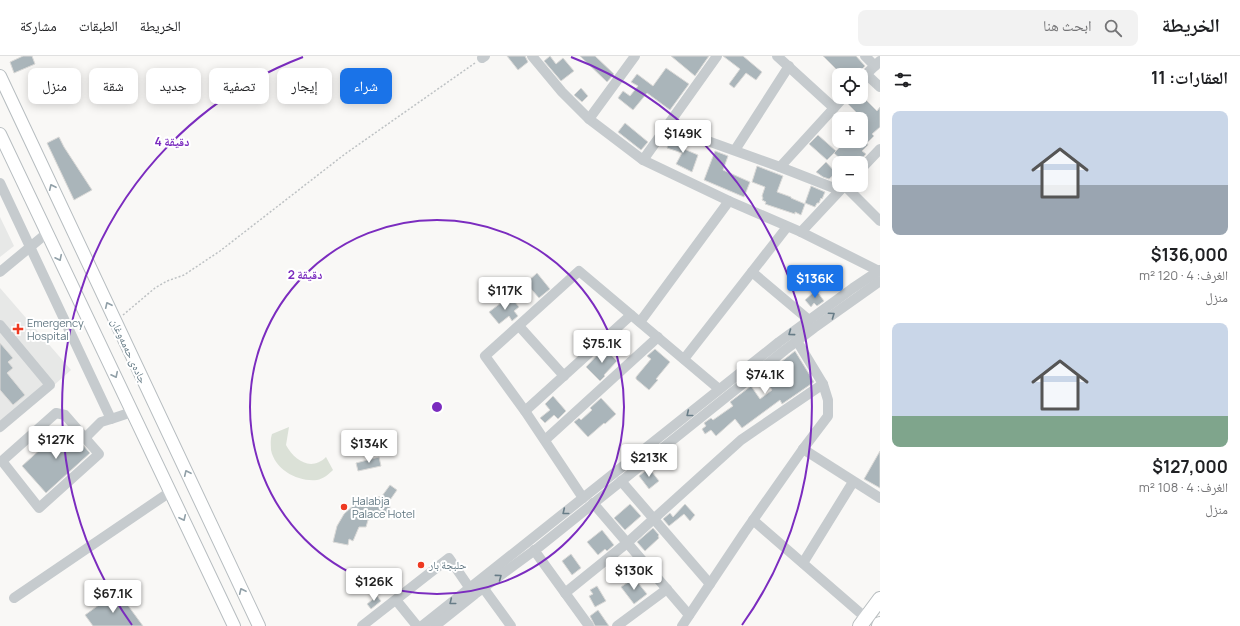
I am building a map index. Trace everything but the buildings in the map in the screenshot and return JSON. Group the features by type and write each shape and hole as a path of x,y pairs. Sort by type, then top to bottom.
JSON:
{"highway":[{"path":"863,622 880,600"}],"main road":[{"name":"جادەی حەمەوغان","path":"0,76 259,626"},
{"name":"جادەی حەمەوغان","path":"0,134 234,626"}],"street":[{"path":"589,119 635,56"},
{"path":"643,160 717,56"},
{"path":"777,56 834,108"},
{"path":"865,56 877,63 868,73"},
{"path":"422,626 481,584 583,498 723,398 880,274 801,232 787,227 643,160 589,119 562,92 537,58"},
{"path":"735,150 789,66"},
{"path":"868,80 880,87"},
{"path":"780,167 838,104"},
{"path":"666,126 780,167 832,184"},
{"path":"868,161 880,149"},
{"path":"0,183 111,419"},
{"path":"801,232 838,192"},
{"path":"848,192 880,221"},
{"path":"640,322 730,201"},
{"path":"684,359 787,227"},
{"path":"0,272 47,233"},
{"path":"583,498 525,411 485,356 579,271 719,389"},
{"path":"752,272 809,320"},
{"path":"481,584 534,550 621,481 652,450 719,389 809,320 856,292"},
{"path":"525,411 631,315"},
{"path":"0,325 50,385 0,427"},
{"path":"519,326 564,376"},
{"path":"545,440 658,337"},
{"path":"682,626 802,449 828,416 828,400 823,384 797,341"},
{"path":"565,593 628,543 742,440 823,384"},
{"path":"85,438 101,422 132,412"},
{"path":"56,413 64,415 85,438 99,454 39,508 2,461 56,413"},
{"path":"802,449 880,498"},
{"path":"621,481 710,584"},
{"path":"803,563 853,482"},
{"path":"14,598 170,492"},
{"path":"593,503 689,616"},
{"path":"753,520 803,563 863,622"},
{"path":"534,550 589,626"},
{"path":"362,626 449,558 472,591"},
{"path":"481,584 511,626"},
{"path":"617,626 667,589"},
{"path":"435,626 472,591"},
{"path":"396,600 417,626"}],"path":[{"path":"116,322 155,288 167,281 184,275 209,259 345,154 483,57"}],"shaded area":[{"path":"0,217 14,246 0,257"},
{"name":"Emergency Hospital","path":"0,288 71,370 0,433"},
{"path":"289,427 286,445 289,450 298,459 309,464 315,464 326,457 333,470 328,475 317,480 302,479 288,473 277,463 271,450 272,434"}],"place":[{"name":"Emergency Hospital","path":"18,329"},
{"name":"Halabja Palace Hotel","path":"344,507"},
{"name":"حلبجة بار","path":"421,565"}]}
